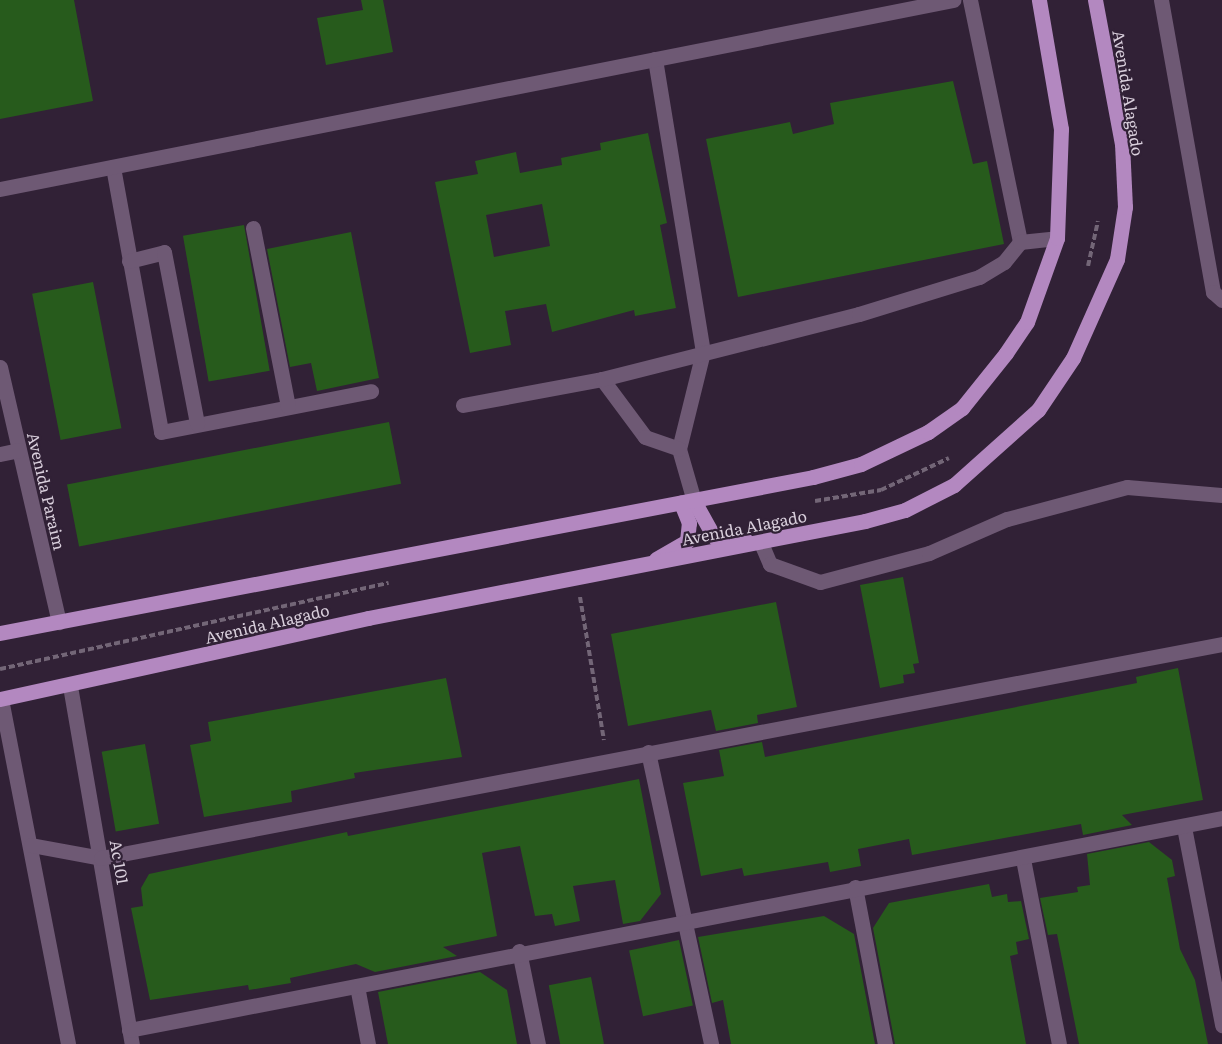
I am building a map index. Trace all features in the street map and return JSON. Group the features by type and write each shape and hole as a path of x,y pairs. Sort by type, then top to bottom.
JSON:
{"main road":[{"path":"0,633 687,502 861,464 903,446 962,408 1027,322 1057,238 1061,129 1039,0"},
{"name":"Avenida Alagado","path":"0,699 70,686 368,618 577,580 761,543 905,510 954,485 1038,410 1073,357 1114,268 1125,207 1122,144 1095,0"},
{"path":"687,502 714,537 761,543"},
{"path":"646,565 687,541 689,523 687,502"}],"street":[{"path":"0,189 953,0"},
{"path":"970,0 1020,242"},
{"path":"1161,0 1214,292 1222,300"},
{"path":"655,59 703,352 679,448 687,502"},
{"path":"113,166 161,432 371,391"},
{"path":"253,228 288,407"},
{"path":"463,405 602,379 859,314 979,277 1004,262 1020,242 1057,238"},
{"path":"129,261 164,252 197,424"},
{"name":"Avenida Paraim","path":"0,367 59,622"},
{"path":"602,379 645,438 679,448"},
{"path":"0,454 19,450"},
{"path":"761,543 770,564 820,582 929,553 1007,519 1127,486 1222,495"},
{"path":"31,845 101,858 1222,644"},
{"name":"Ac 101","path":"70,686 130,1037"},
{"path":"0,699 31,845 68,1044"},
{"path":"648,752 687,919 711,1044"},
{"path":"130,1037 519,951 1023,859 1222,818"},
{"path":"1184,827 1222,1025"},
{"path":"1023,859 1059,1044"},
{"path":"855,888 885,1044"},
{"path":"519,951 538,1044"},
{"path":"357,986 369,1044"}],"path":[{"path":"577,580 608,762"}],"building":[{"path":"0,0 74,0 93,101 0,119"},
{"path":"361,0 383,0 393,52 326,65 317,18 363,10"},
{"path":"953,81 973,164 987,161 1004,244 738,297 706,139 790,122 793,134 834,124 830,103"},
{"path":"648,133 667,223 660,225 676,308 635,316 634,310 552,332 546,304 505,311 511,345 470,353 435,182 478,174 475,161 516,152 520,173 562,165 561,158 601,150 600,143","holes":["542,204 550,246 494,257 486,215"]},
{"path":"244,225 270,371 209,382 183,236"},
{"path":"351,232 379,378 317,391 311,363 290,367 267,249"},
{"path":"93,282 121,428 61,440 32,294"},
{"path":"389,422 401,484 79,546 67,485"},
{"path":"903,577 919,663 913,664 915,673 903,675 904,683 880,688 860,585"},
{"path":"776,602 797,707 757,715 758,723 716,731 711,710 628,726 611,634"},
{"path":"1178,668 1203,800 1122,815 1132,825 1083,835 1081,824 912,855 909,839 858,849 861,866 830,872 828,862 744,876 742,868 701,876 683,783 724,776 719,750 762,742 765,757 1137,683 1136,677"},
{"path":"446,678 462,757 354,773 355,778 291,791 292,802 204,817 190,745 211,741 208,722"},
{"path":"145,744 159,824 116,831 102,752"},
{"path":"639,779 661,894 640,921 623,924 615,880 573,886 580,921 555,926 552,914 535,916 520,846 482,853 497,936 443,947 457,956 375,972 356,964 290,978 291,983 249,990 248,985 150,1000 131,908 143,906 141,888 149,874 347,832 348,836"},
{"path":"1149,842 1172,860 1175,876 1167,878 1180,949 1195,980 1208,1044 1079,1044 1057,934 1048,935 1040,898 1078,892 1077,887 1090,885 1087,854"},
{"path":"989,884 992,897 1007,894 1008,902 1021,901 1029,939 1016,942 1018,954 1010,956 1026,1044 895,1044 873,928 889,903"},
{"path":"824,916 854,934 875,1044 731,1044 723,1000 712,1003 698,937"},
{"path":"679,940 693,1006 643,1016 629,951"},
{"path":"480,972 507,990 517,1044 388,1044 378,992"},
{"path":"591,977 604,1044 560,1044 549,985"}]}
